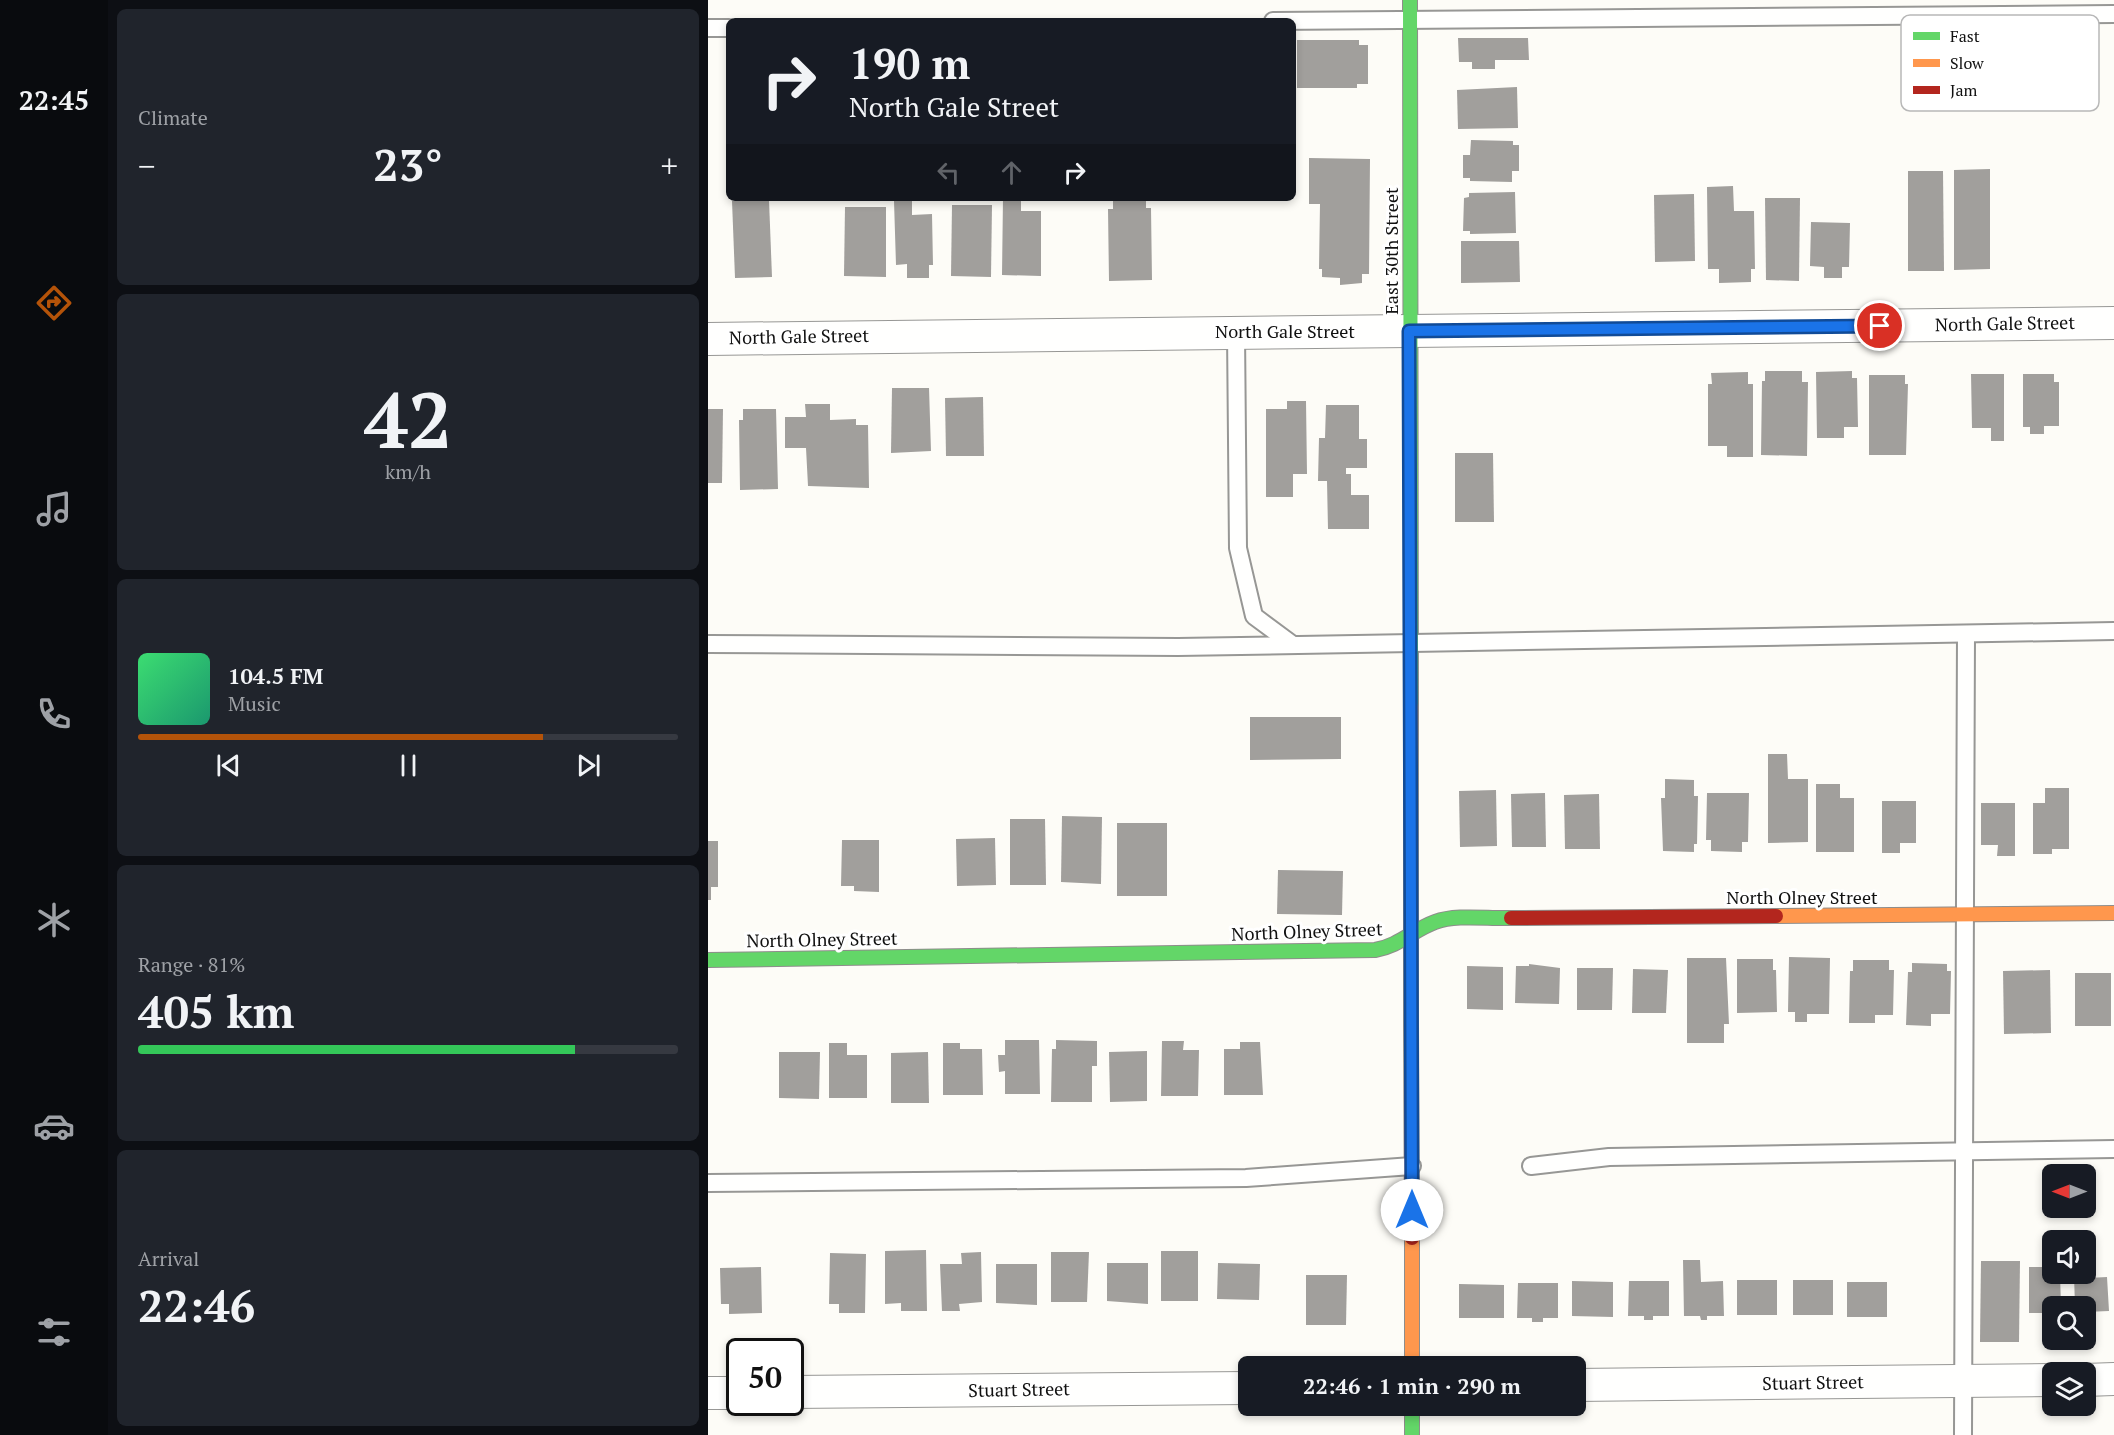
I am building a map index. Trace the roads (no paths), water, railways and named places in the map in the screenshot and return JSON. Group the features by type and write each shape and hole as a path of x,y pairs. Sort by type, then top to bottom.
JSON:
{"street":[{"name":"East 30th Street","path":"1410,0 1412,1356"},
{"name":"North Gale Street","path":"708,339 2114,323"},
{"name":"North Olney Street","path":"708,960 1376,950 1392,948 1403,943 1428,922 1444,919 2114,913"},
{"path":"2096,1380 2114,1379"},
{"name":"Stuart Street","path":"1586,1385 2042,1380"},
{"name":"Stuart Street","path":"804,1392 1238,1389"},
{"path":"708,1393 726,1393"},
{"path":"1412,1416 1412,1435"}],"lane":[{"path":"1973,15 2114,14"},
{"path":"1296,21 1901,16"},
{"path":"708,28 726,28"},
{"path":"1236,332 1238,548 1254,616 1293,645"},
{"path":"708,644 1166,647 2114,631"},
{"path":"1963,1435 1966,634"},
{"path":"1531,1166 1609,1157 1964,1149 2114,1149"},
{"path":"708,1183 1246,1178 1412,1166"}]}
